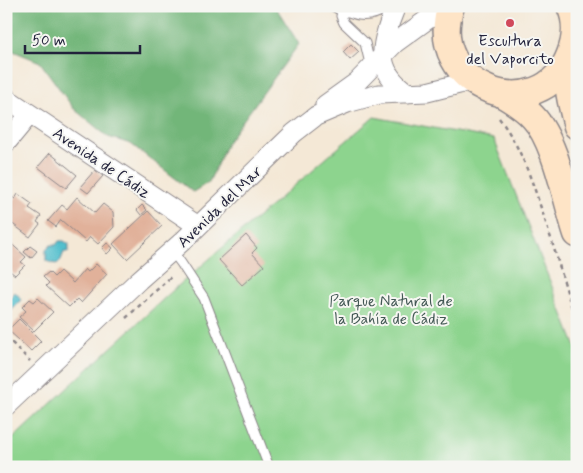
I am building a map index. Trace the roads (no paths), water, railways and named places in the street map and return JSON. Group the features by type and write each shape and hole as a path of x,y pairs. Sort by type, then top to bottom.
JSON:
{"main road":[{"path":"451,6 447,18 446,35 450,52 458,67 470,80 515,102 534,118 544,133 555,160 577,234"},
{"path":"570,6 575,28 574,45 568,61 566,79 577,126"},
{"path":"497,93 517,94 533,91 547,84 568,61"}],"street":[{"path":"377,62 396,6"},
{"path":"316,116 328,102 356,82 410,30 446,6"},
{"path":"377,62 391,80 408,93"},
{"name":"Avenida del Mar","path":"6,406 172,251 294,133 316,116 346,103 379,94 426,92 470,80"},
{"name":"Avenida de Cádiz","path":"6,98 198,226"},
{"path":"6,143 30,114"}],"lane":[{"path":"333,6 343,12 368,15 392,6"},
{"path":"343,12 341,16 344,23 364,43 377,62"},
{"path":"172,251 182,263 204,298 269,467"}],"water":[{"path":"59,241 69,244 68,252 64,252 60,262 56,264 46,261 46,250 51,245 56,245"},
{"path":"15,292 22,300 7,315 6,301"}],"place":[{"name":"Escultura del Vaporcito","path":"510,23"}],"park label":[{"name":"Parque Natural de la Bahía de Cádiz","path":"391,309"}]}
